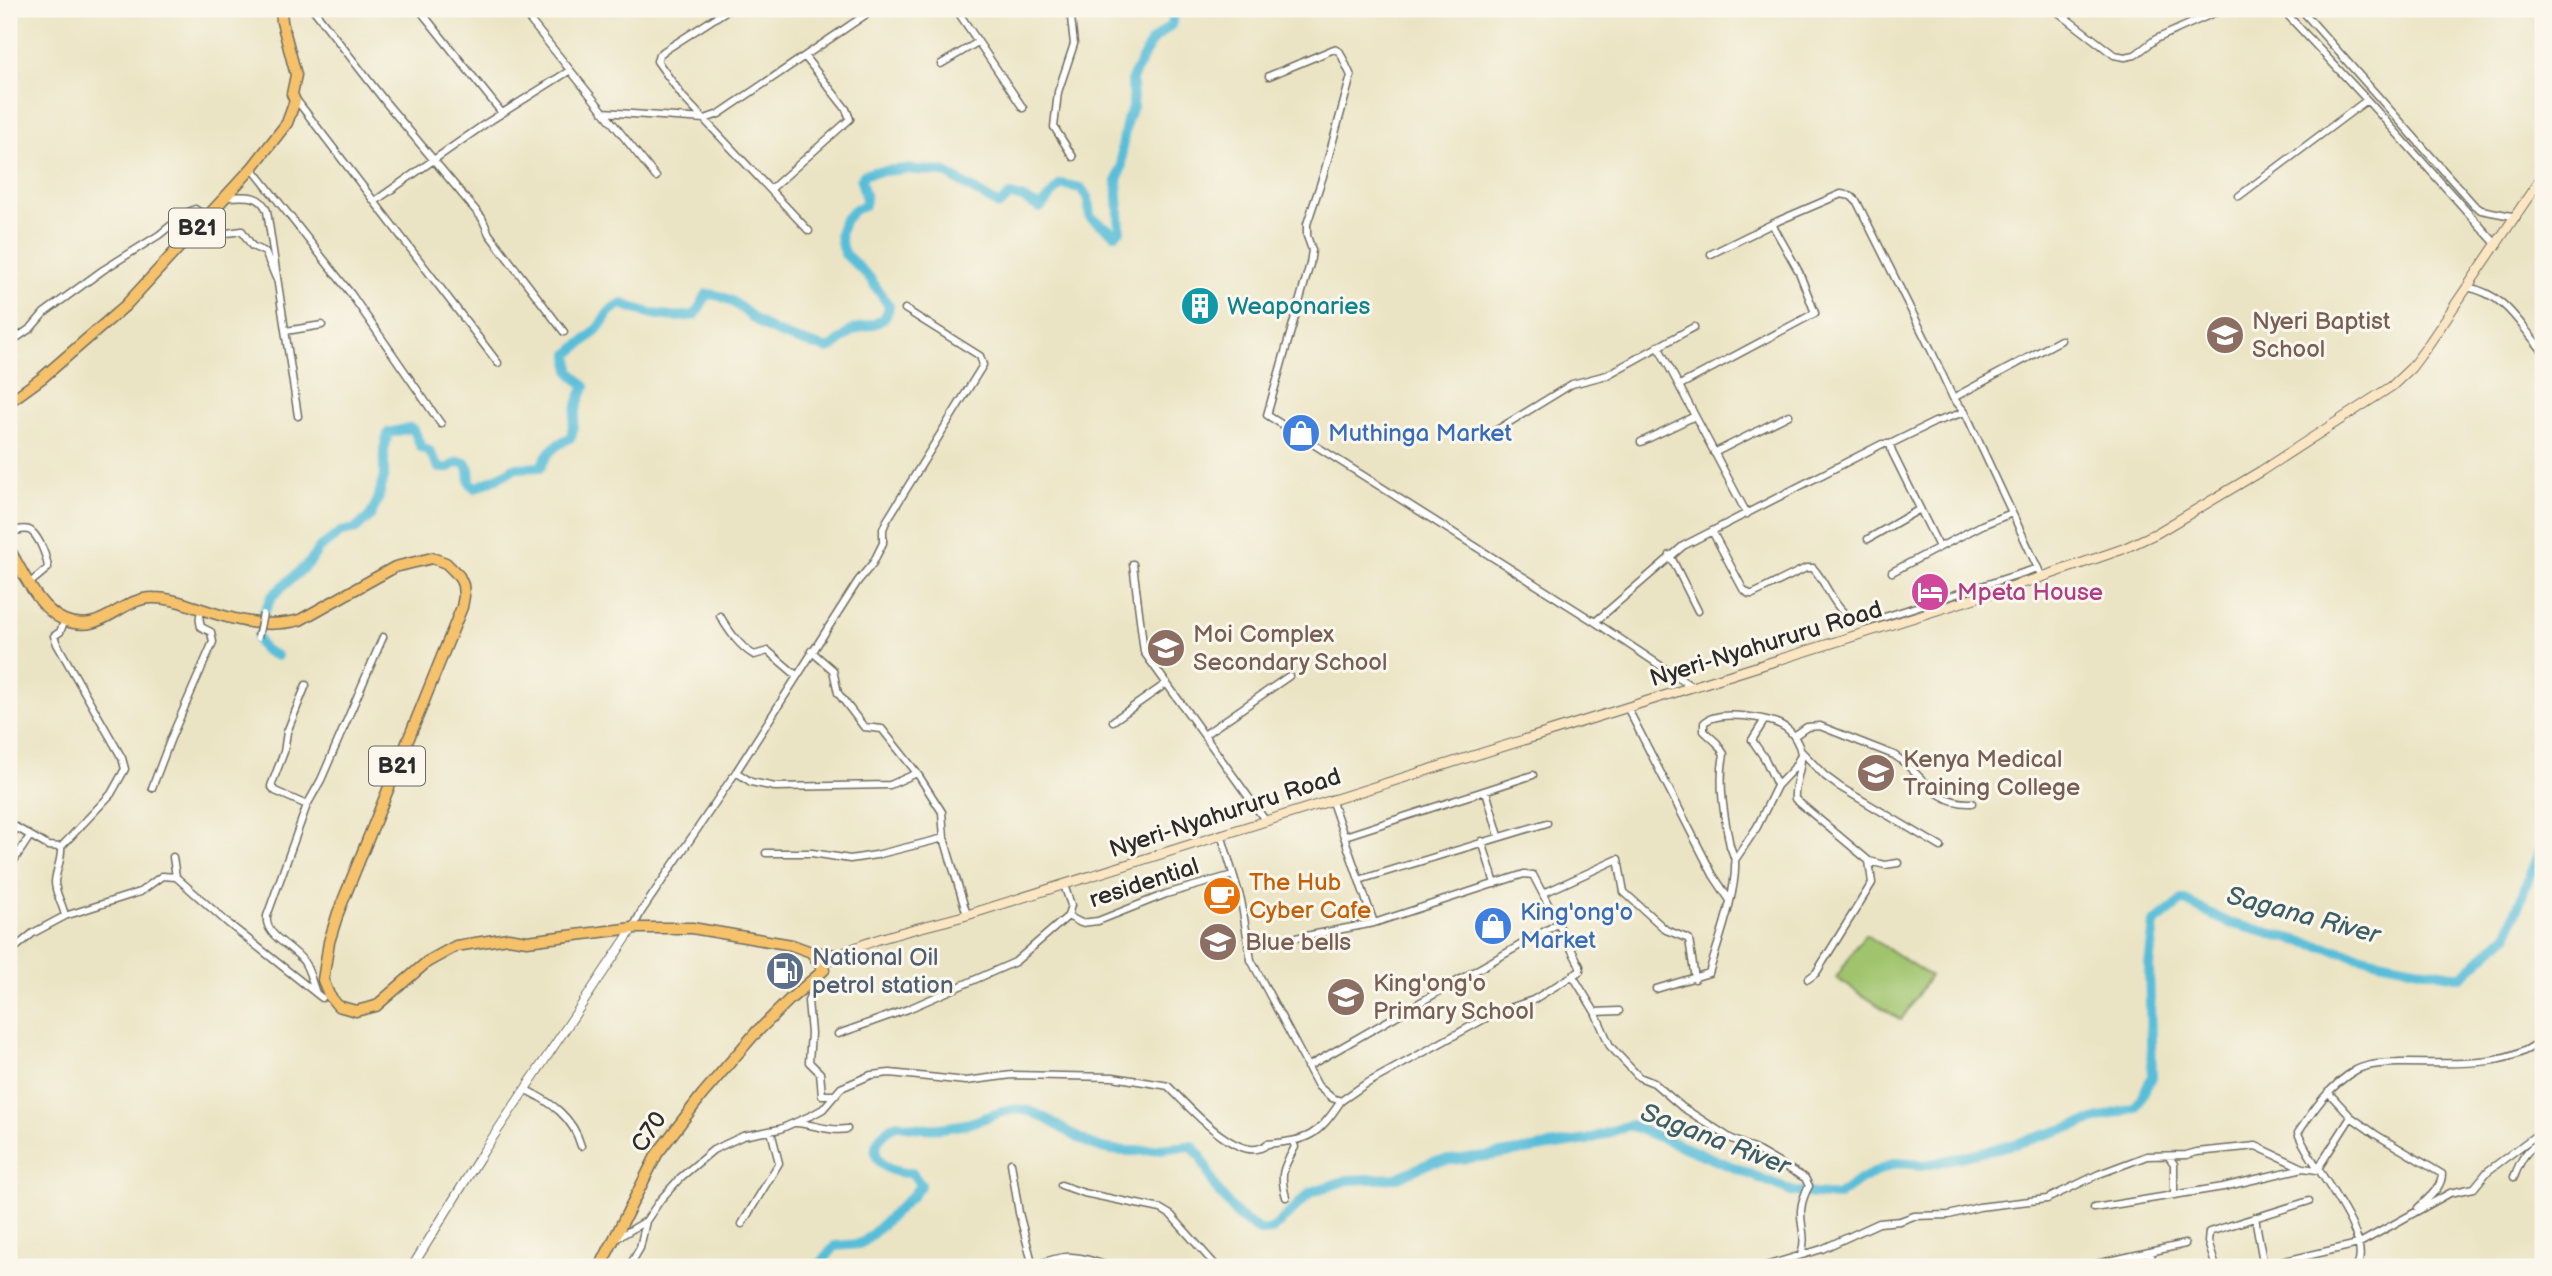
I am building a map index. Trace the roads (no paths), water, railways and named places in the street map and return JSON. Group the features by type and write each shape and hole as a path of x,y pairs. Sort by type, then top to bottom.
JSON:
{"highway":[{"name":"B21","path":"9,402 42,378 125,306 252,168 287,122 295,101 292,94 296,75 281,9"},
{"path":"9,550 44,605 54,616 65,620"},
{"name":"B21","path":"65,620 82,625 93,623 152,597 171,600 242,622 284,624 300,620 395,567 425,559 446,563 459,576 464,596 456,624 419,709 329,942 323,980 329,995 338,1006 356,1011 371,1009 427,962 456,946 508,938 527,941 633,928 712,930 792,945 810,955 837,955"},
{"path":"810,955 812,967 818,972"},
{"name":"C70","path":"600,1267 657,1154 779,1003 818,972"}],"main road":[{"name":"Nyeri-Nyahururu Road","path":"818,972 837,955 1627,707 2040,573 2123,549 2157,533 2261,471 2392,386 2411,368 2517,217 2543,175"},
{"name":"Nyeri-Nyahururu Road","path":"818,972 843,958 910,932"}],"street":[{"path":"313,9 459,194 482,218 489,234 564,332"},
{"path":"419,9 502,113"},
{"path":"520,9 656,177"},
{"path":"729,9 657,58 667,78 809,231"},
{"path":"603,112 705,119 734,105 874,9"},
{"path":"956,9 1023,108"},
{"path":"1070,9 1074,44 1058,92 1054,127 1073,157"},
{"path":"2054,9 2115,55 2124,57 2135,55 2156,39 2223,9"},
{"path":"2282,9 2497,245"},
{"path":"2304,9 2306,15 2474,205 2481,210 2517,217"},
{"path":"941,64 978,42"},
{"path":"1269,76 1335,50 1340,52 1351,76 1307,223 1307,236 1312,250 1310,264 1267,415 1595,622 1691,686"},
{"path":"771,189 850,119 846,109 805,57"},
{"path":"375,201 502,113 569,71"},
{"path":"292,94 498,363"},
{"path":"2239,196 2367,100"},
{"path":"252,168 351,295 441,424"},
{"path":"1711,254 1772,223 1842,194 1851,196 1857,202 1953,398 1965,412 2040,573 1862,622 1846,616 1813,568 1806,568 1749,594 1739,582 1712,531"},
{"path":"223,197 256,198 263,203 271,229 298,416"},
{"path":"9,328 18,337 26,332 44,313 103,270 159,235 186,213 195,209 206,217"},
{"path":"1680,385 1815,313 1799,272 1772,223"},
{"path":"187,238 242,230 252,246 265,252 280,290"},
{"path":"2467,287 2494,295 2543,351"},
{"path":"412,1267 483,1152 736,772 811,651 873,563 883,543 884,526 984,365 980,356 905,309"},
{"path":"286,331 322,325"},
{"path":"1490,435 1572,384 1606,375 1694,327"},
{"path":"1953,398 2061,340"},
{"path":"1658,346 1747,514"},
{"path":"1595,622 1670,555 1712,531 1882,444 1891,444 1935,422 1965,412"},
{"path":"1714,453 1789,415"},
{"path":"1641,442 1695,416"},
{"path":"1891,444 1939,547"},
{"path":"1868,539 1920,509"},
{"path":"1892,572 1982,525 2012,513"},
{"path":"9,533 27,529 32,531 46,559 48,568 30,583"},
{"path":"1670,555 1698,611"},
{"path":"1133,564 1144,652 1265,820"},
{"path":"152,788 213,642 211,632 201,627 199,616 202,610"},
{"path":"258,637 263,614"},
{"path":"720,616 730,632 750,652 754,654 768,651 796,675"},
{"path":"65,620 60,632 54,636 57,644 122,758 125,769 111,793 61,847 62,860 55,886 65,916"},
{"path":"9,953 33,933 65,916 140,891 162,876 176,877 229,924 319,996 303,960 270,930 266,922 292,840 383,637"},
{"path":"811,651 833,670 838,693 862,724 871,729 883,729 917,773 942,812 944,838 967,915"},
{"path":"1204,735 1289,676"},
{"path":"1113,721 1167,682"},
{"path":"306,685 287,732 284,752 271,786 275,791 307,805"},
{"path":"1627,707 1713,875 1729,899"},
{"path":"1735,860 1723,796 1721,767 1724,754 1704,731 1704,723 1708,719 1722,715 1748,716 1780,724 1794,736 1801,752 1825,776 1941,847"},
{"path":"1765,721 1752,740 1765,759 1777,786"},
{"path":"1794,736 1807,727 1820,726 1894,755 1905,762 1931,790 1956,804 1972,803"},
{"path":"1656,989 1709,973 1729,899 1735,860 1757,827 1777,786 1794,768 1801,752"},
{"path":"1801,752 1795,799 1869,861 1885,865 1898,863"},
{"path":"736,772 751,782 775,787 890,785 917,773"},
{"path":"1345,836 1533,775"},
{"path":"1486,791 1499,836"},
{"path":"1331,799 1374,923"},
{"path":"9,823 51,847 61,847"},
{"path":"1359,880 1547,823"},
{"path":"9,839 16,828"},
{"path":"1221,834 1246,923 1248,947 1257,973 1323,1092 1341,1101"},
{"path":"9,868 30,836"},
{"path":"766,853 812,853 850,859 944,838"},
{"path":"1482,841 1495,884"},
{"path":"173,857 176,877"},
{"path":"1544,893 1618,859 1624,892 1666,930 1689,939 1695,979"},
{"path":"1808,979 1816,973 1872,883 1869,861"},
{"path":"613,1241 646,1220 680,1178 713,1150 743,1136 794,1123 823,1109 841,1088 880,1073 966,1082 1012,1074 1113,1077 1168,1086 1235,1146 1262,1149 1267,1144 1293,1142 1315,1133 1341,1101 1364,1086 1495,1013 1534,1000 1580,971 1544,893 1533,875 1524,874 1374,923 1248,947"},
{"name":"residential","path":"1068,916 1081,923 1098,921 1166,894 1233,875"},
{"path":"838,1034 908,1009 1015,962 1068,916 1071,905 1064,885"},
{"path":"1307,1067 1559,923"},
{"path":"818,972 808,1001 811,1033 809,1062 820,1073 822,1095 836,1095"},
{"path":"1573,976 1595,1012 1611,1046 1639,1077 1654,1083 1682,1107 1730,1138 1805,1178 1809,1186 1800,1205 1804,1246 1801,1255"},
{"path":"1595,1012 1619,1011"},
{"path":"2357,1267 2361,1258 2358,1244 2339,1200 2317,1170 2298,1133 2328,1092 2365,1067 2390,1063 2461,1063 2502,1059 2527,1050 2543,1038"},
{"path":"526,1090 563,1114 573,1125 581,1146"},
{"path":"2328,1092 2351,1117 2442,1174 2442,1182 2438,1188 2412,1214"},
{"path":"2317,1170 2351,1117"},
{"path":"794,1123 811,1124 837,1131 847,1129"},
{"path":"2255,1217 2261,1267 2358,1244 2450,1194 2474,1188 2488,1171 2543,1130"},
{"path":"742,1224 779,1163 771,1131"},
{"path":"1286,1197 1282,1175 1285,1161 1295,1147 1293,1142"},
{"path":"2514,1177 2521,1161 2533,1145 2543,1142"},
{"path":"1762,1267 1840,1243 1874,1224 1900,1221 1914,1216 1949,1215 1979,1207 2047,1199 2126,1162 2147,1156 2256,1146 2303,1168 2317,1170"},
{"path":"2167,1156 2174,1164 2174,1195"},
{"path":"1011,1163 1031,1267 1062,1256 1074,1255 1111,1267"},
{"path":"2094,1208 2223,1187 2303,1168"},
{"path":"1061,1185 1084,1193 1161,1209 1171,1214 1217,1267"},
{"path":"2216,1267 2208,1242 2209,1232 2309,1201"},
{"path":"629,1267 640,1248 646,1220"},
{"path":"2083,1267 2185,1244"},
{"path":"2150,1254 2154,1267"},
{"path":"1059,1267 1062,1256"}],"waterway":[{"path":"263,614 272,596 310,562 318,549 341,532 356,529 370,516 378,500 384,476 384,450 388,433 410,428 414,430 421,447 429,451 439,468 448,468 458,462 465,463 469,469 470,483 475,488 514,468 541,467 553,449 571,437 577,405 585,387 570,371 569,354 596,331 609,312 622,304 658,315 676,317 695,315 707,294 718,296 734,303 761,324 777,332 828,349 850,332 879,322 884,318 889,306 869,277 845,254 840,234 844,221 854,210 865,205 861,180 864,175 906,169 944,172 999,205 1011,195 1040,208 1061,184 1081,188 1088,199 1090,217 1115,234 1120,230 1117,180 1122,166 1127,120 1133,107 1132,79 1151,42 1171,25 1176,9"},
{"path":"258,637 262,647 277,656"},
{"name":"Sagana River","path":"818,1267 835,1246 865,1241 921,1185 912,1173 899,1172 881,1163 876,1148 886,1132 897,1124 923,1128 958,1126 1017,1110 1032,1112 1088,1143 1107,1149 1131,1151 1192,1146 1201,1157 1215,1187 1238,1216 1261,1231 1272,1230 1311,1192 1348,1180 1396,1178 1432,1162 1587,1140 1630,1125 1794,1192 1837,1196 1861,1179 1895,1163 1926,1165 2015,1144 2136,1107 2152,1077 2149,966 2154,923 2183,900 2229,923 2379,961 2461,977 2507,935 2543,841"}],"place":[{"name":"Weaponaries","path":"1200,306"},
{"name":"Nyeri Baptist School","path":"2225,335"},
{"name":"Muthinga Market","path":"1301,433"},
{"name":"Mpeta House","path":"1930,592"},
{"name":"Moi Complex Secondary School","path":"1166,648"},
{"name":"Kenya Medical Training College","path":"1876,773"},
{"name":"The Hub Cyber Cafe","path":"1222,896"},
{"name":"King'ong'o Market","path":"1493,926"},
{"name":"Blue bells","path":"1218,942"},
{"name":"National Oil petrol station","path":"785,971"},
{"name":"King'ong'o Primary School","path":"1346,997"}]}
